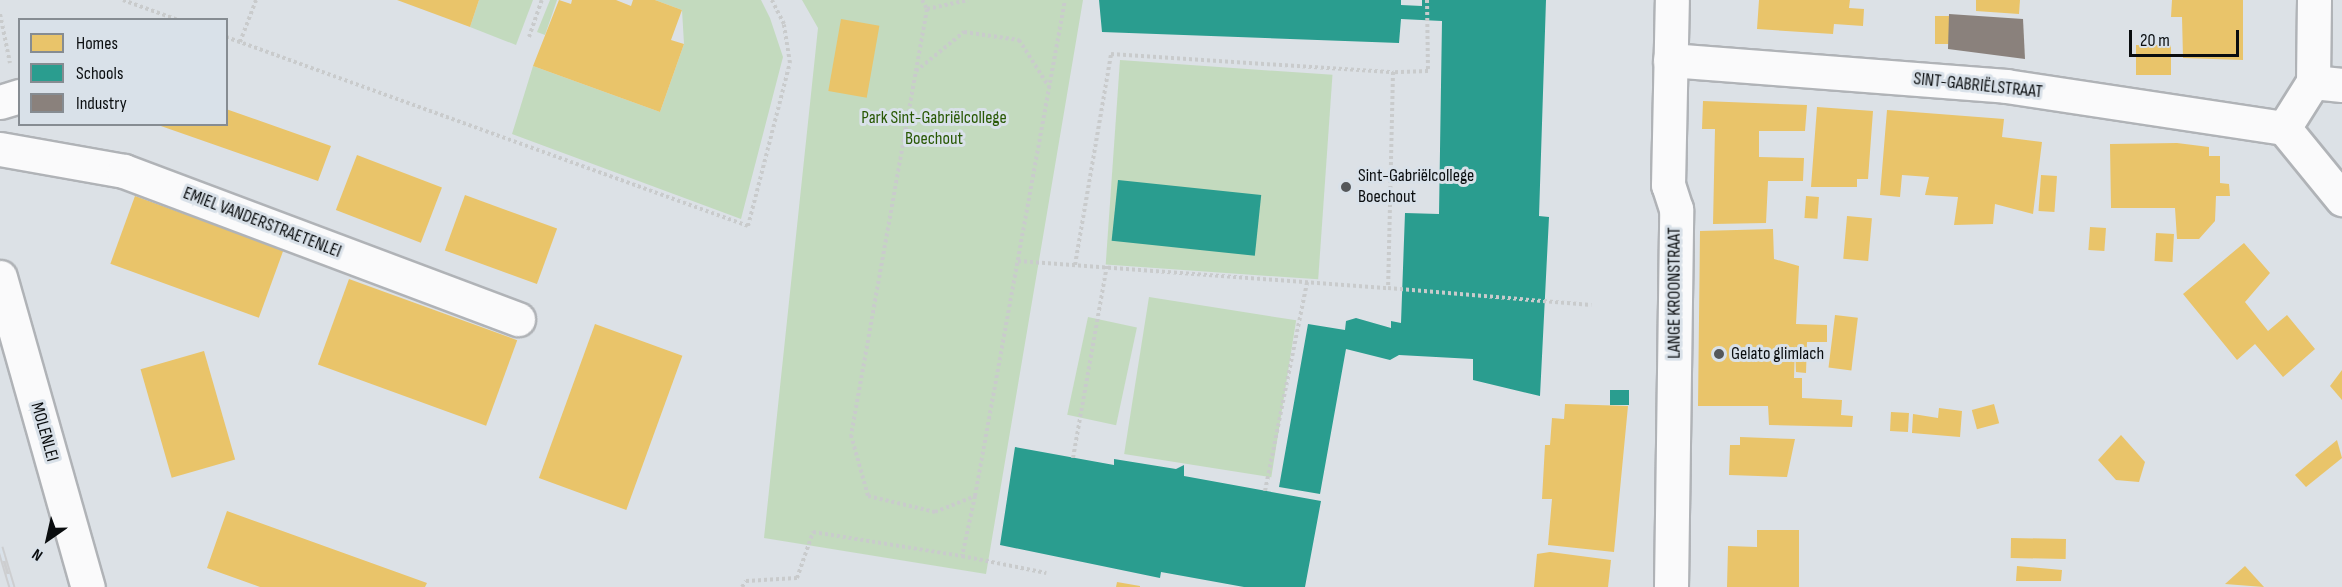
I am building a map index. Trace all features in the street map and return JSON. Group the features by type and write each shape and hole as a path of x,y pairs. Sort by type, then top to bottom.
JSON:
{"street":[{"name":"LANGE KROONSTRAAT","path":"1671,587 1676,209 1668,185 1672,0"},
{"path":"2314,0 2328,83 2284,128 2342,199"},
{"name":"SINT-GABRIËLSTRAAT","path":"1670,60 2006,87 2284,128"},
{"name":"EMIEL VANDERSTRAETENLEI","path":"0,149 124,171 518,319"},
{"name":"MOLENLEI","path":"0,277 88,587"}],"path":[{"path":"123,0 172,18"},
{"path":"240,42 256,0"},
{"path":"529,37 542,0"},
{"path":"228,38 748,226 790,63 784,24 772,0"},
{"path":"922,0 927,9 851,435 868,496 935,513 975,496"},
{"path":"927,9 968,0"},
{"path":"962,556 975,496 1065,0"},
{"path":"1075,265 1111,54 1393,72 1428,71 1427,0"},
{"path":"0,14 12,98"},
{"path":"916,71 964,32 1019,40 1050,88"},
{"path":"1388,288 1393,72"},
{"path":"1018,261 1107,265 1591,305"},
{"path":"1073,458 1107,265"},
{"path":"1265,491 1307,282"},
{"path":"742,587 746,581 797,578 813,532 962,556 1046,573"}],"green space":[{"path":"479,0 533,0 516,45 470,27"},
{"path":"550,0 557,0 545,35 537,32"},
{"path":"655,0 761,0 770,18 783,57 741,219 512,134 533,66 660,112 684,44 682,10"},
{"name":"Park Sint-Gabriëlcollege Boechout","path":"802,0 1083,0 986,574 764,538 818,28"},
{"path":"1120,60 1332,75 1318,279 1106,265"},
{"path":"1149,297 1296,320 1271,477 1124,454"},
{"path":"1088,317 1137,327 1116,425 1067,415"}],"building: Homes":[{"path":"397,0 479,0 470,27"},
{"path":"559,0 571,4 572,0 616,0 631,6 633,0 655,0 682,10 671,40 684,44 660,112 533,66"},
{"path":"1759,0 1850,0 1849,8 1864,9 1863,26 1834,24 1833,34 1757,29"},
{"path":"1976,0 2020,0 2019,14 1976,11"},
{"path":"2172,0 2243,0 2243,60 2183,58 2182,17 2171,17"},
{"path":"1935,16 1949,16 1949,44 1935,44"},
{"path":"841,19 879,26 867,98 828,91"},
{"path":"2136,45 2171,45 2171,75 2136,75"},
{"path":"1703,101 1807,105 1805,131 1759,131 1759,157 1804,158 1803,181 1768,181 1766,223 1713,224 1715,129 1702,129"},
{"path":"1817,107 1873,111 1868,179 1857,179 1857,187 1811,187"},
{"path":"228,110 331,146 318,181 161,126 228,126"},
{"path":"1887,110 2004,119 2002,137 2042,142 2033,214 1995,204 1993,224 1954,225 1958,197 1925,195 1929,177 1902,175 1900,197 1880,195"},
{"path":"2177,143 2209,147 2209,156 2220,156 2220,183 2229,184 2230,196 2216,196 2215,221 2199,239 2177,239 2175,208 2111,208 2110,144"},
{"path":"357,155 442,188 421,243 336,210"},
{"path":"2041,175 2057,176 2054,212 2038,211"},
{"path":"465,195 557,229 537,284 445,250"},
{"path":"135,196 283,250 259,318 110,264"},
{"path":"1806,196 1819,197 1817,219 1804,218"},
{"path":"1847,216 1872,218 1868,261 1843,259"},
{"path":"2090,227 2106,228 2104,251 2088,250"},
{"path":"1773,229 1774,259 1799,266 1796,324 1827,325 1827,342 1807,342 1806,373 1796,372 1795,344 1794,378 1802,378 1802,398 1842,400 1841,415 1853,416 1852,427 1769,425 1768,406 1698,406 1700,231"},
{"path":"2156,233 2174,234 2173,262 2155,261"},
{"path":"2244,243 2270,273 2245,302 2268,331 2287,315 2315,349 2283,377 2255,344 2237,360 2183,294"},
{"path":"349,279 517,340 486,426 318,365"},
{"path":"1835,315 1858,318 1851,370 1829,368"},
{"path":"595,324 682,356 626,510 539,478"},
{"path":"204,351 235,460 172,478 141,369"},
{"path":"2342,370 2342,400 2330,386"},
{"path":"1565,404 1628,406 1614,552 1548,545 1552,499 1542,499 1545,445 1550,445 1552,418 1564,419"},
{"path":"1994,404 1999,423 1977,429 1972,410"},
{"path":"1939,408 1962,411 1960,437 1912,433 1913,414 1938,418"},
{"path":"1891,412 1909,413 1908,432 1890,431"},
{"path":"2121,435 2145,462 2139,482 2116,480 2098,460"},
{"path":"1740,437 1795,439 1787,477 1729,475 1730,445 1740,445"},
{"path":"2337,440 2342,458 2306,487 2295,475"},
{"path":"227,511 427,583 425,587 260,587 207,568"},
{"path":"1757,530 1799,530 1799,587 1727,587 1728,546 1757,547"},
{"path":"2011,538 2066,539 2066,559 2011,558"},
{"path":"1550,552 1611,560 1608,587 1534,587 1537,554"},
{"path":"2017,566 2062,570 2061,581 2016,581"},
{"path":"2245,566 2264,587 2225,584"},
{"path":"1117,582 1140,586 1140,587 1116,587"}],"building: Schools":[{"path":"1099,0 1401,0 1401,5 1422,6 1422,0 1546,0 1539,216 1549,217 1540,396 1473,380 1473,359 1399,355 1390,360 1346,349 1320,494 1279,487 1308,324 1345,330 1346,321 1356,318 1391,328 1391,321 1401,323 1405,213 1439,214 1442,21 1401,19 1399,43 1102,32"},
{"path":"1118,180 1261,195 1255,256 1112,241"},
{"path":"1610,390 1629,390 1629,405 1610,405"},
{"path":"1015,447 1114,465 1114,459 1176,469 1184,465 1184,476 1321,501 1305,587 1244,587 1161,572 1160,578 1000,545"}],"building: Industry":[{"path":"1949,14 2023,19 2025,59 1948,49"}],"railway":[{"path":"0,547 12,587"}],"place":[{"name":"Sint-Gabriëlcollege Boechout","path":"1346,187"},
{"name":"Gelato glimlach","path":"1719,354"}]}
